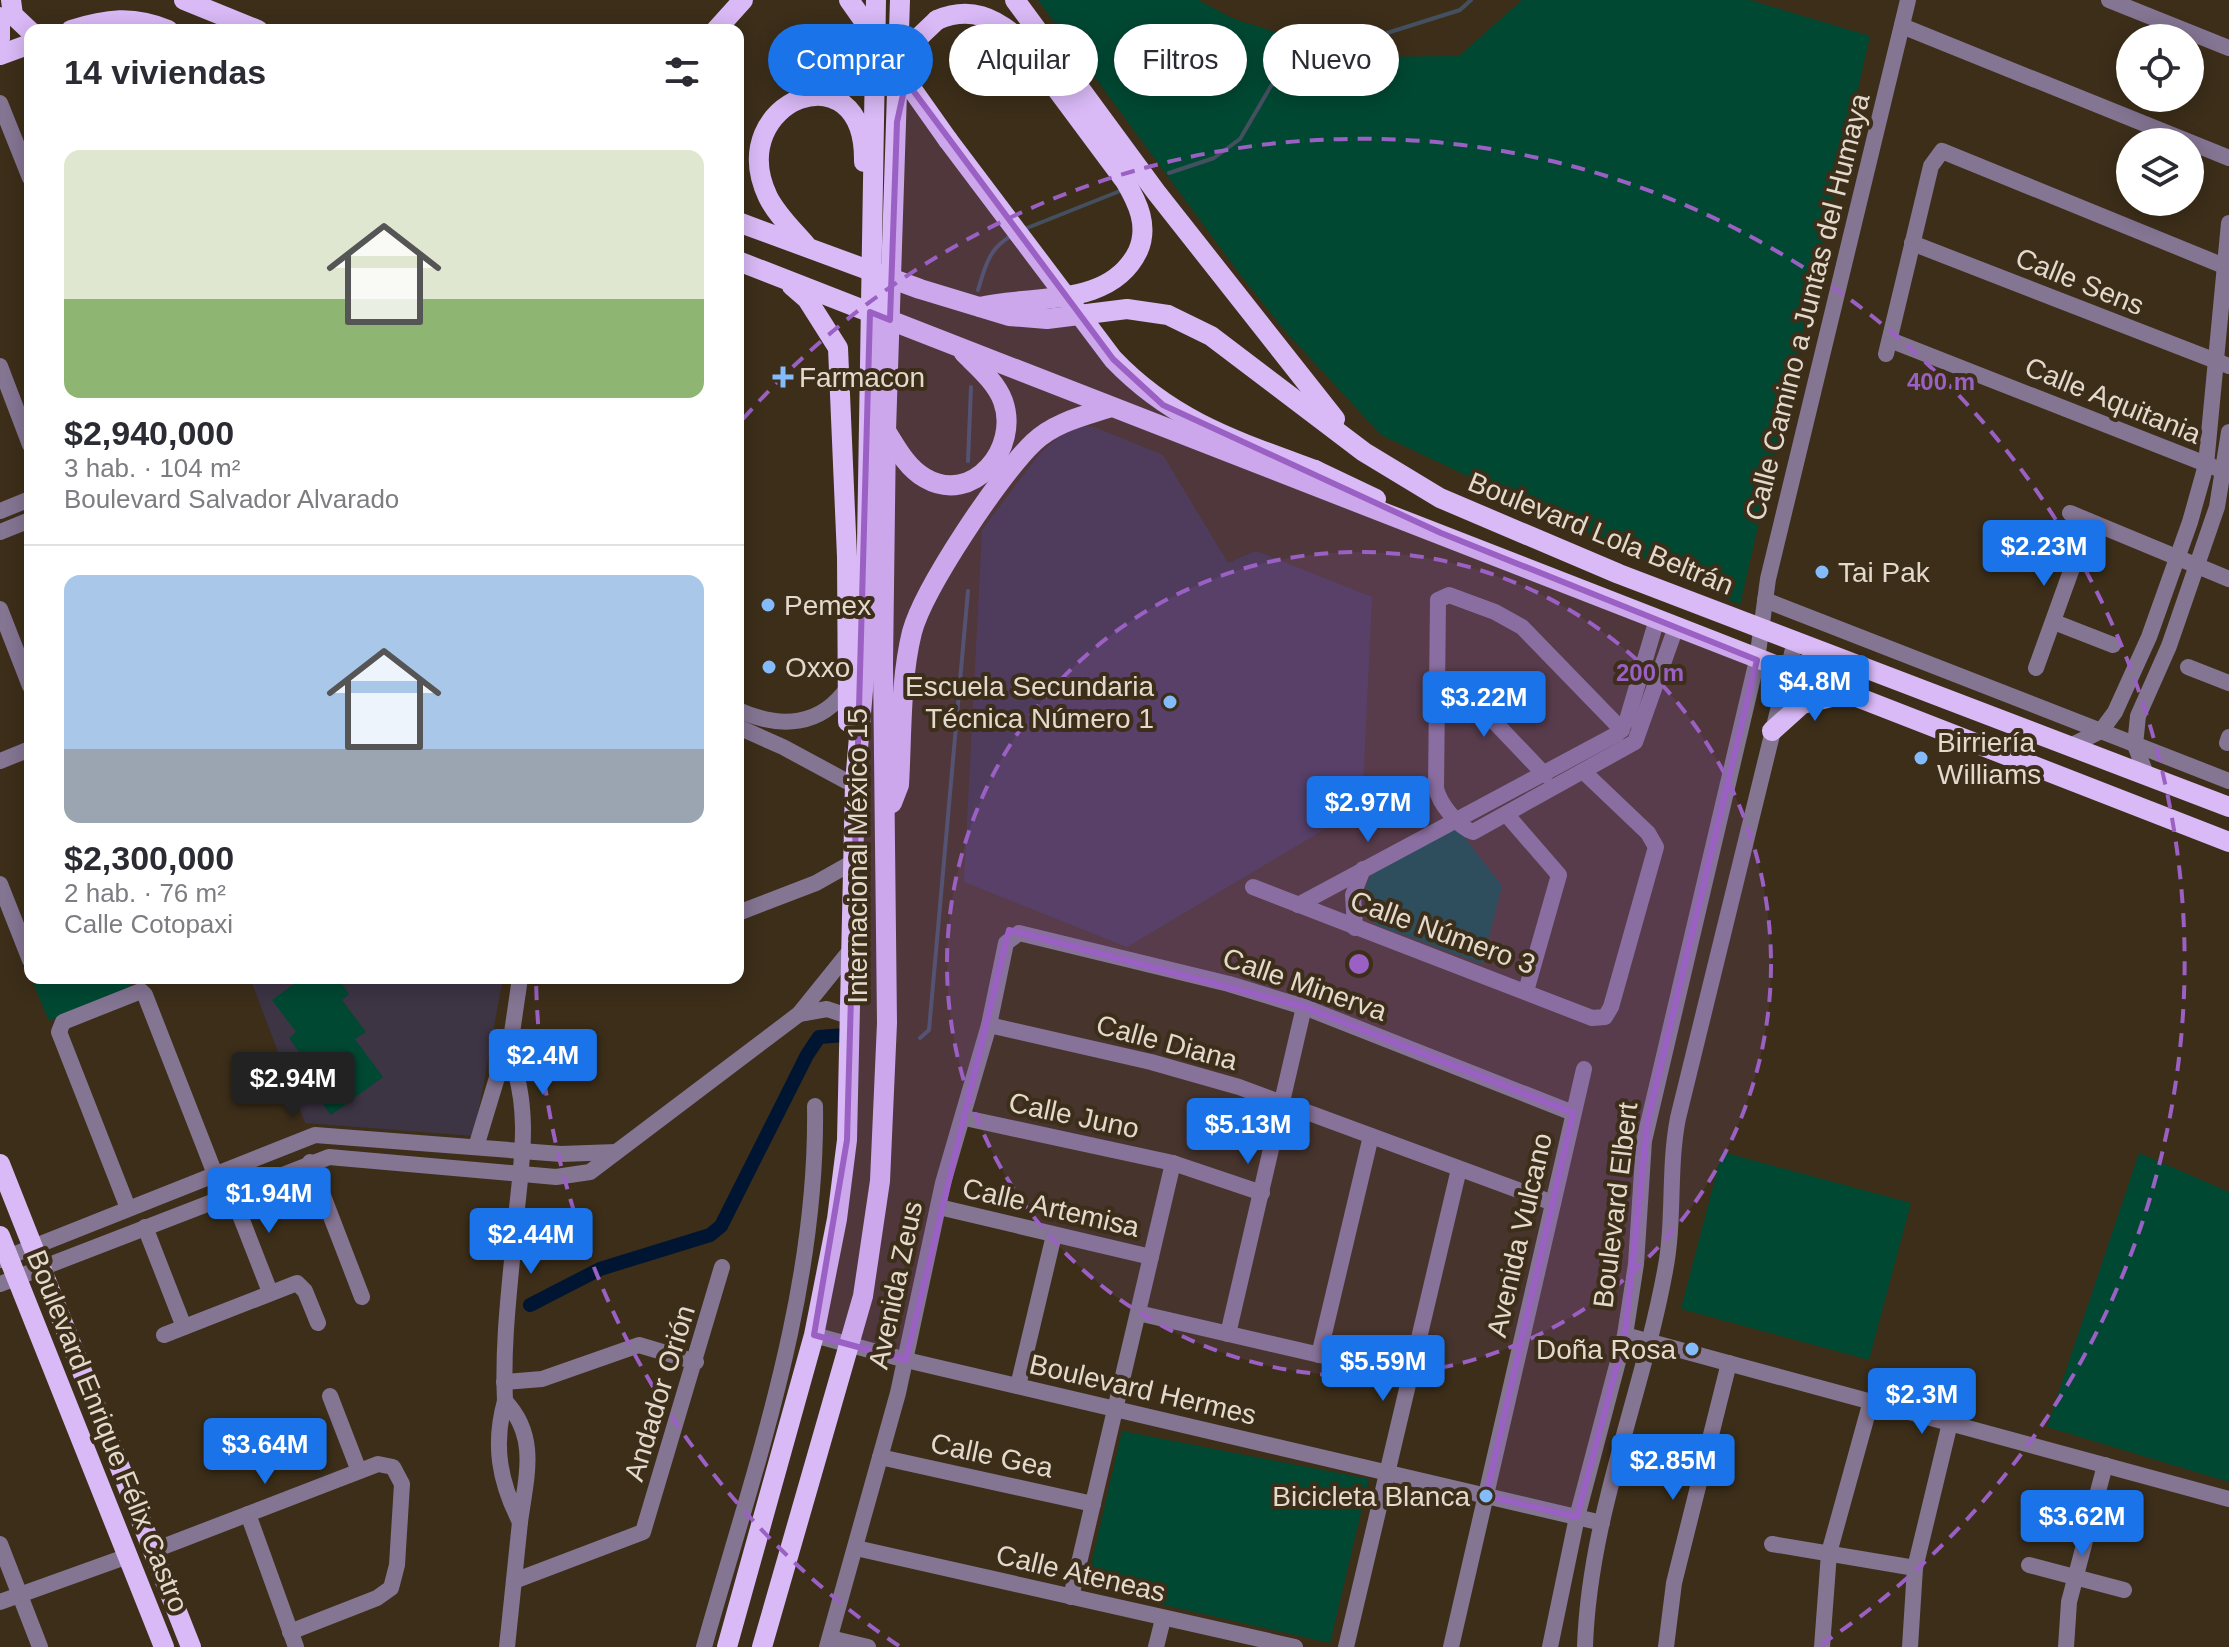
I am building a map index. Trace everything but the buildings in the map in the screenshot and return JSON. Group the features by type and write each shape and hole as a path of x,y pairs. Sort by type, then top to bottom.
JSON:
{"main road":[{"path":"11,0 13,15 24,25"},
{"path":"184,0 206,20 227,24"},
{"path":"721,24 743,0"},
{"path":"849,0 948,140 1096,336 1136,383 1163,405 1233,440 1315,470 1441,533"},
{"name":"Internacional México 15","path":"762,1647 847,1341 863,1296 880,1181 887,1023 886,814 874,665 871,225 876,0"},
{"name":"Internacional México 15","path":"727,1647 814,1335 829,1271 847,1140 855,810 874,665 886,431 900,0"},
{"path":"1015,0 1165,204 1317,398 1364,452"},
{"path":"897,122 905,97 911,50 917,39 937,20 962,13 987,16 1002,23 1020,40 1135,198 1144,226 1142,241 1132,264 1114,282 1056,298 1006,301 976,307"},
{"path":"0,17 0,39"},
{"path":"94,24 116,18 138,19 152,24"},
{"path":"0,55 24,46"},
{"path":"810,250 767,196 757,162 770,121 792,100 821,95 837,99 852,112 864,136 863,201 871,225"},
{"name":"Boulevard Lola Beltrán","path":"744,224 810,250 1009,316 1047,319 1127,309 1168,315 1211,336 1364,452 1440,498 1619,574 2229,807"},
{"name":"Boulevard Lola Beltrán","path":"744,263 2229,842"},
{"path":"786,280 807,299 838,348 848,687 846,781 848,801 855,810"},
{"path":"886,431 921,477 935,483 954,486 982,475 999,455 1006,430 1003,401 985,373 955,345"},
{"path":"886,814 899,785 907,660 913,629 925,599 975,517 1033,442 1058,424 1111,407"},
{"path":"1772,731 1802,704 1846,693"},
{"name":"Boulevard Enrique Félix Castro","path":"0,1164 191,1647"},
{"name":"Boulevard Enrique Félix Castro","path":"0,1236 8,1281 128,1556 164,1647"}],"street":[{"name":"Calle Camino a Juntas del Humaya","path":"1759,628 1908,0"},
{"path":"2109,0 2229,48"},
{"path":"1902,26 2229,158"},
{"path":"0,103 24,163"},
{"path":"1912,243 1934,158 1942,151 2226,267"},
{"path":"2072,745 2101,731 2129,682 2177,558 2206,465 2222,364 2229,223"},
{"name":"Calle Aquitania","path":"1912,243 1888,347 2227,472"},
{"name":"Calle Sens","path":"1912,243 2222,364"},
{"path":"0,366 24,429"},
{"path":"2146,774 2135,745 2138,716 2197,566 2227,472 2229,432"},
{"path":"0,511 24,501"},
{"path":"2070,513 2229,579"},
{"path":"2036,668 2089,521"},
{"path":"0,532 24,522"},
{"path":"1622,730 1522,627 1495,612 1449,595 1443,596 1435,607 1436,788 1442,802 1469,832 1477,831 1630,747 1639,737 1666,623"},
{"path":"1765,600 2229,781"},
{"path":"0,609 24,671"},
{"path":"2054,622 2113,645"},
{"path":"1298,905 1545,775 1622,730 1666,623"},
{"name":"Boulevard Elbert","path":"1550,1647 1577,1517 1625,1335 1636,1264 1644,1141 1757,660 1759,628"},
{"name":"Boulevard Elbert","path":"1585,1647 1589,1582 1666,1267 1673,1145 1795,641"},
{"path":"2188,667 2229,683"},
{"path":"2129,682 2151,686"},
{"path":"1435,685 1486,713 1545,775"},
{"path":"744,712 764,719 799,723 830,710 848,687"},
{"path":"744,730 846,781"},
{"path":"0,761 24,751"},
{"name":"Calle Número 3","path":"1253,887 1592,1018 1605,1017 1611,1007 1656,847 1648,833 1585,773"},
{"path":"1507,815 1559,875 1526,991"},
{"path":"744,911 816,883 855,861"},
{"path":"1355,928 1353,895 1363,869"},
{"path":"0,884 24,945"},
{"name":"Calle Minerva","path":"1012,935 1019,933 1197,976 1304,1007 1573,1113"},
{"name":"Avenida Zeus","path":"829,1643 906,1360 939,1207 989,1025 1006,943 1012,935"},
{"path":"8,1281 310,1162 338,1156 520,1175 556,1177 590,1172 799,1014 853,947"},
{"path":"1688,960 1716,967"},
{"path":"476,1147 499,1071 509,1053 519,984"},
{"path":"128,1208 58,1026 141,991 215,1174"},
{"path":"1228,1334 1304,1007"},
{"path":"799,1014 827,1009 848,1016"},
{"name":"Calle Diana","path":"989,1025 1151,1062 1283,1102 1553,1203"},
{"path":"509,1053 520,1078 523,1150 505,1401 498,1425 497,1451 506,1491 520,1522"},
{"name":"Avenida Vulcano","path":"1451,1647 1584,1069"},
{"path":"704,1647 781,1378 802,1278 816,1174 815,1106"},
{"name":"Calle Juno","path":"965,1118 1173,1163 1262,1193"},
{"path":"4,1258 290,1142 327,1134 561,1154 616,1152"},
{"path":"1319,1355 1371,1136"},
{"path":"245,1162 254,1184"},
{"path":"310,1162 362,1297"},
{"path":"1071,1597 1173,1163"},
{"path":"1346,1647 1459,1169"},
{"path":"231,1192 270,1292"},
{"name":"Calle Artemisa","path":"939,1207 1151,1257"},
{"path":"99,1220 108,1242"},
{"path":"145,1227 184,1327"},
{"path":"1018,1386 1054,1235"},
{"name":"Andador Orión","path":"514,1581 643,1532 722,1267"},
{"path":"164,1335 297,1283 305,1291 318,1323"},
{"path":"1138,1313 1411,1376"},
{"name":"Boulevard Hermes","path":"814,1335 847,1341 906,1360 1602,1523"},
{"path":"1625,1335 2229,1499"},
{"path":"504,1382 542,1379 633,1346 645,1345 696,1362"},
{"path":"1666,1647 1674,1583 1729,1363"},
{"path":"330,1396 359,1471"},
{"path":"505,1401 519,1419 528,1444 529,1466 507,1647"},
{"path":"1822,1647 1829,1553 1871,1401"},
{"path":"1910,1647 1915,1568 1950,1423"},
{"name":"Calle Gea","path":"880,1457 1093,1504"},
{"path":"152,1551 359,1471 386,1464 397,1470 402,1484 397,1565 391,1588 377,1598 293,1639 248,1514"},
{"path":"2066,1647 2075,1577 2105,1465"},
{"path":"0,1544 40,1647"},
{"path":"1772,1544 1915,1568"},
{"name":"Calle Ateneas","path":"856,1548 1295,1647"},
{"path":"0,1602 128,1556"},
{"path":"2029,1565 2124,1590"},
{"path":"1156,1647 1163,1619"},
{"path":"829,1643 868,1647"}],"highlighted area":[{"path":"906,81 1113,359 1163,405 1441,533 1757,660 1648,1120 1625,1335 1577,1517 1486,1496 1573,1113 1304,1007 1009,930 906,1360 814,1335 847,1140 870,312 890,320 897,122"}],"shaded area":[{"name":"Escuela Secundaria Técnica Número 1","path":"1079,426 1094,427 1163,455 1228,563 1256,551 1372,597 1362,807 1127,947 964,882 982,530 1040,453 1061,435"},
{"path":"252,984 502,984 474,1136 305,1123"}],"green space":[{"path":"1038,0 1198,0 1234,19 1263,28 1263,96 1399,96 1399,57 1459,56 1522,0 1750,0 1870,36 1740,605 1381,435 1286,332 1098,81 1098,24 1056,24"},
{"path":"1455,825 1502,886 1482,964 1374,924 1365,906 1366,887 1371,874"},
{"path":"34,984 130,984 131,987 49,1021"},
{"path":"294,984 342,984 349,994 342,1000 366,1032 355,1039 383,1077 331,1115 303,1077 312,1070 289,1038 296,1032 272,1000"},
{"path":"1722,1152 1911,1203 1869,1360 1681,1309"},
{"path":"2139,1153 2229,1192 2229,1482 2047,1427"},
{"path":"1122,1431 1369,1479 1330,1643 1086,1587"}],"waterway":[{"path":"1169,173 1214,158 1240,139 1271,86 1311,48 1387,33 1460,10 1471,0"},
{"path":"1022,230 1120,191"},
{"path":"978,290 993,252 1011,236"},
{"path":"968,461 971,387"},
{"path":"920,1038 929,1030 968,591"},
{"path":"530,1305 600,1269 710,1235 721,1226 807,1055 819,1037 845,1035"}],"place":[{"name":"Farmacon","path":"783,377"},
{"name":"Tai Pak","path":"1822,572"},
{"name":"Pemex","path":"768,605"},
{"name":"Oxxo","path":"769,667"},
{"name":"Escuela Secundaria Técnica Número 1","path":"1170,702"},
{"name":"Birriería Williams","path":"1921,758"},
{"name":"Doña Rosa","path":"1692,1349"},
{"name":"Bicicleta Blanca","path":"1486,1496"}]}
